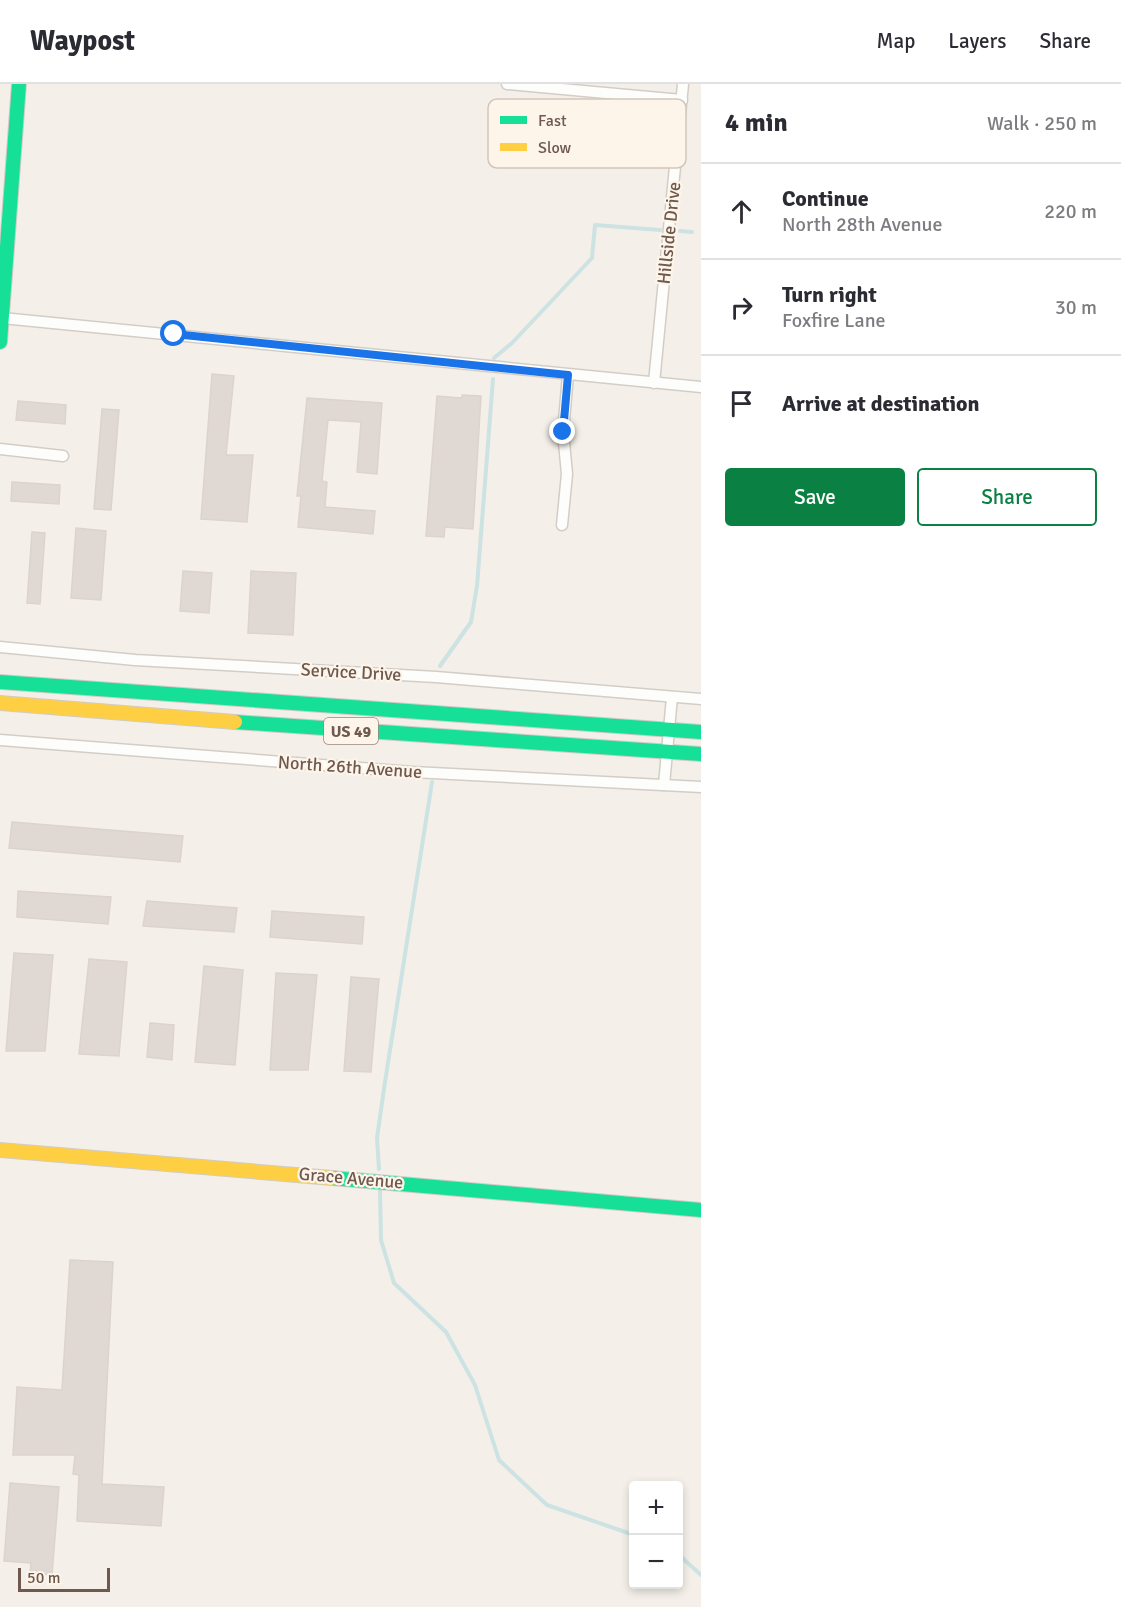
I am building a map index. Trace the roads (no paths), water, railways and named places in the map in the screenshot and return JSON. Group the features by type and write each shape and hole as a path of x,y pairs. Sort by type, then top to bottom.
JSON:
{"main road":[{"path":"0,342 3,265 19,84"},
{"name":"US 49","path":"2,682 701,732"},
{"name":"US 49","path":"1,703 368,733 701,754"},
{"name":"Grace Avenue","path":"0,1150 701,1210"}],"street":[{"path":"507,84 682,99"},
{"name":"Hillside Drive","path":"682,99 684,84"},
{"name":"Hillside Drive","path":"654,383 675,168"},
{"path":"2,318 701,387"},
{"path":"562,525 567,474 563,432 568,375"},
{"path":"0,449 63,456"},
{"name":"Service Drive","path":"0,647 135,660 436,677 701,699"},
{"path":"664,785 672,697"},
{"name":"North 26th Avenue","path":"0,740 413,772 701,787"}],"waterway":[{"path":"494,358 512,343 592,258 595,225 660,230"},
{"path":"680,231 692,232"},
{"path":"440,666 471,622 477,586 493,379"},
{"path":"379,1169 377,1138 432,782"},
{"path":"380,1191 381,1240 394,1283 446,1332 475,1385 499,1460 547,1505 629,1533"},
{"path":"683,1559 701,1575"}]}
